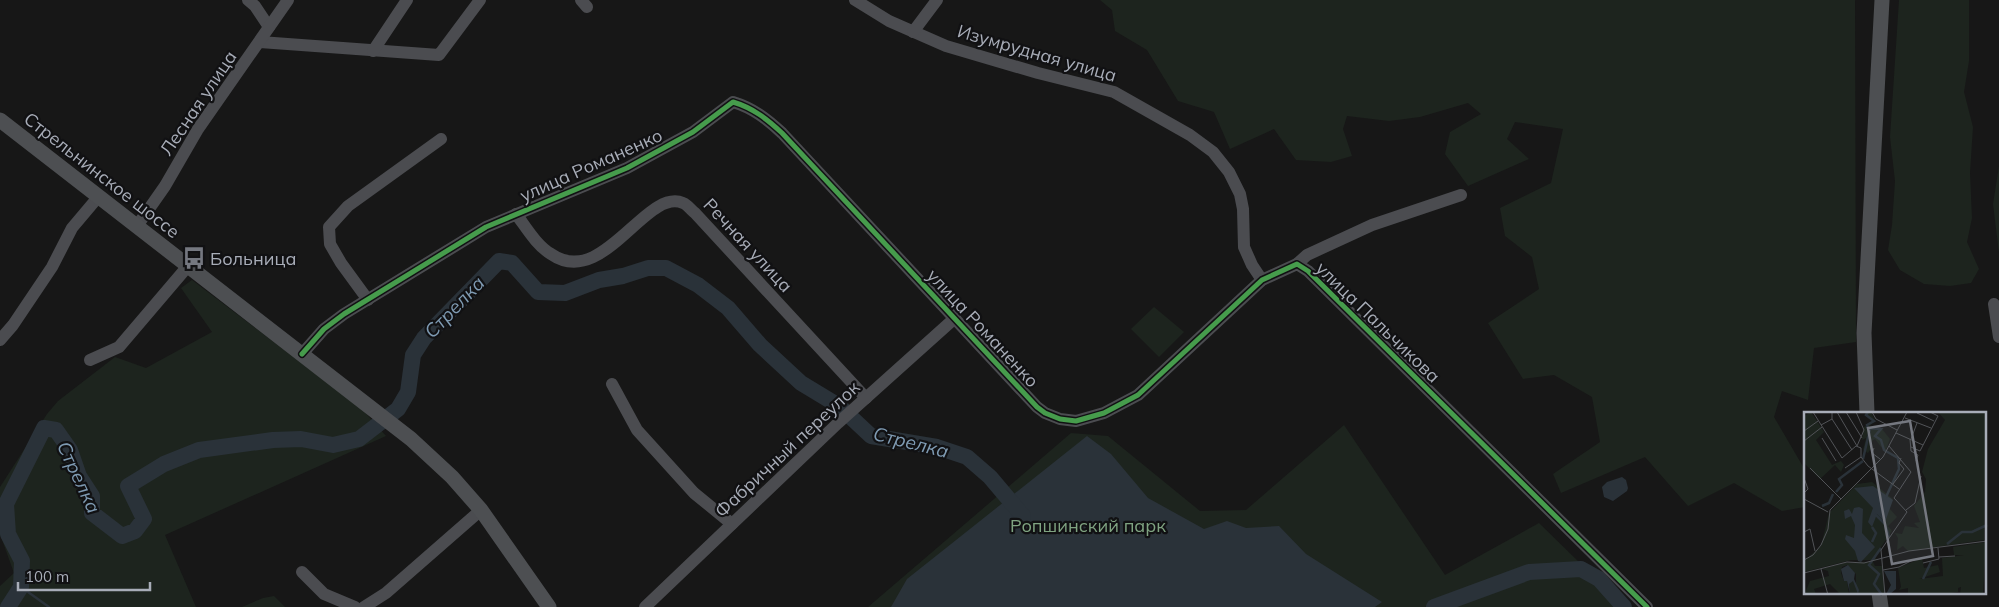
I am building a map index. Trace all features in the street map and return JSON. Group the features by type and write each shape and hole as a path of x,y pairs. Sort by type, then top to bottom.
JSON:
{"main road":[{"path":"1867,412 1864,333 1882,0"},
{"name":"Стрельнинское шоссе","path":"0,120 411,439 452,477 481,510 549,607"},
{"path":"1879,594 1881,607"}],"street":[{"path":"248,0 255,6 269,27"},
{"name":"Лесная улица","path":"137,226 165,186 198,129 288,0"},
{"path":"373,51 407,0"},
{"path":"260,42 438,55 480,0"},
{"name":"Изумрудная улица","path":"855,0 890,21 946,46 1114,92 1190,135 1213,152 1229,172 1240,194 1244,209 1244,247 1252,265 1262,280"},
{"path":"912,32 937,0"},
{"name":"улица Романенко","path":"302,354 324,329 486,227 627,168 692,132 733,102 747,106 766,118 782,133 1037,407 1045,413 1060,419"},
{"path":"368,300 341,263 330,244 329,227 348,206 441,139"},
{"path":"1297,264 1307,255 1372,225 1461,195"},
{"path":"0,340 13,325 52,267 72,228 99,196"},
{"name":"Речная улица","path":"516,214 543,249 553,256 577,262 586,261 604,251 656,208 675,202 682,202 695,213 863,401"},
{"name":"улица Пальчикова","path":"1060,419 1076,421 1104,413 1138,395 1262,280 1297,264 1308,271 1646,607"},
{"path":"90,360 119,347 188,266"},
{"path":"1994,304 1999,337"},
{"name":"Фабричный переулок","path":"645,607 838,423 955,318"},
{"path":"612,384 638,430 694,493 732,524"},
{"path":"364,607 386,593 481,510"},
{"path":"302,572 324,594 355,607"}],"green space":[{"path":"1100,0 1855,0 1856,342 1814,348 1808,400 1782,391 1774,417 1804,468 1804,507 1782,511 1734,483 1688,506 1645,457 1561,493 1553,474 1600,442 1592,397 1554,375 1523,379 1488,323 1539,289 1532,257 1505,236 1500,208 1551,183 1563,129 1515,122 1507,139 1529,159 1468,186 1445,154 1450,132 1481,114 1468,103 1420,117 1389,121 1347,116 1343,129 1352,156 1331,162 1296,160 1274,129 1230,149 1214,112 1178,101 1147,50 1115,31 1112,10"},
{"path":"1899,0 1969,0 1969,61 1964,92 1973,127 1970,173 1972,218 1967,242 1979,269 1971,283 1950,286 1924,284 1900,270 1888,250 1895,181 1890,137"},
{"path":"1999,166 1999,253 1993,204"},
{"path":"192,280 362,409 386,436 165,535 196,607 0,607 0,586 14,573 0,534 0,487 47,414 58,401 115,357 146,368 212,332 181,288"},
{"path":"1154,307 1184,332 1159,357 1131,329"},
{"name":"Ропшинский парк","path":"1344,425 1445,575 1539,523 1625,607 868,607 1071,433 1108,436 1200,511 1246,510"},
{"path":"274,596 285,607 242,607 263,598"}],"shaded area":[{"path":"1087,436 1111,454 1148,498 1204,529 1227,521 1246,528 1279,526 1306,554 1382,602 1375,607 891,607 907,579"},
{"path":"1622,477 1626,480 1627,491 1613,501 1604,497 1602,487 1607,482"}],"waterway":[{"name":"Стрелка","path":"8,607 21,587 22,561 8,534 6,504 44,428 56,430 70,450 79,476 92,496 92,513 122,536 135,531 144,519 128,486 164,464 199,450 273,440 301,439 333,445 359,439 398,409 408,392 413,355 424,338 499,261 512,263 538,292 565,293 599,280 623,276 648,268 666,268 698,285 728,308 760,345 801,383 839,406 871,436 937,447 967,457 990,477 1023,516"},
{"name":"Стрелка","path":"1434,607 1529,572 1581,569 1599,579 1624,607"},
{"path":"21,587 49,607"}],"cycle path":[{"path":"302,354 324,329 344,314 486,227 627,168 693,132 733,102 747,107 782,133 1037,407 1045,413 1060,419 1076,421 1104,413 1138,395 1262,280 1297,264 1308,271 1647,607"}],"place":[{"name":"Больница","path":"194,258"}]}
